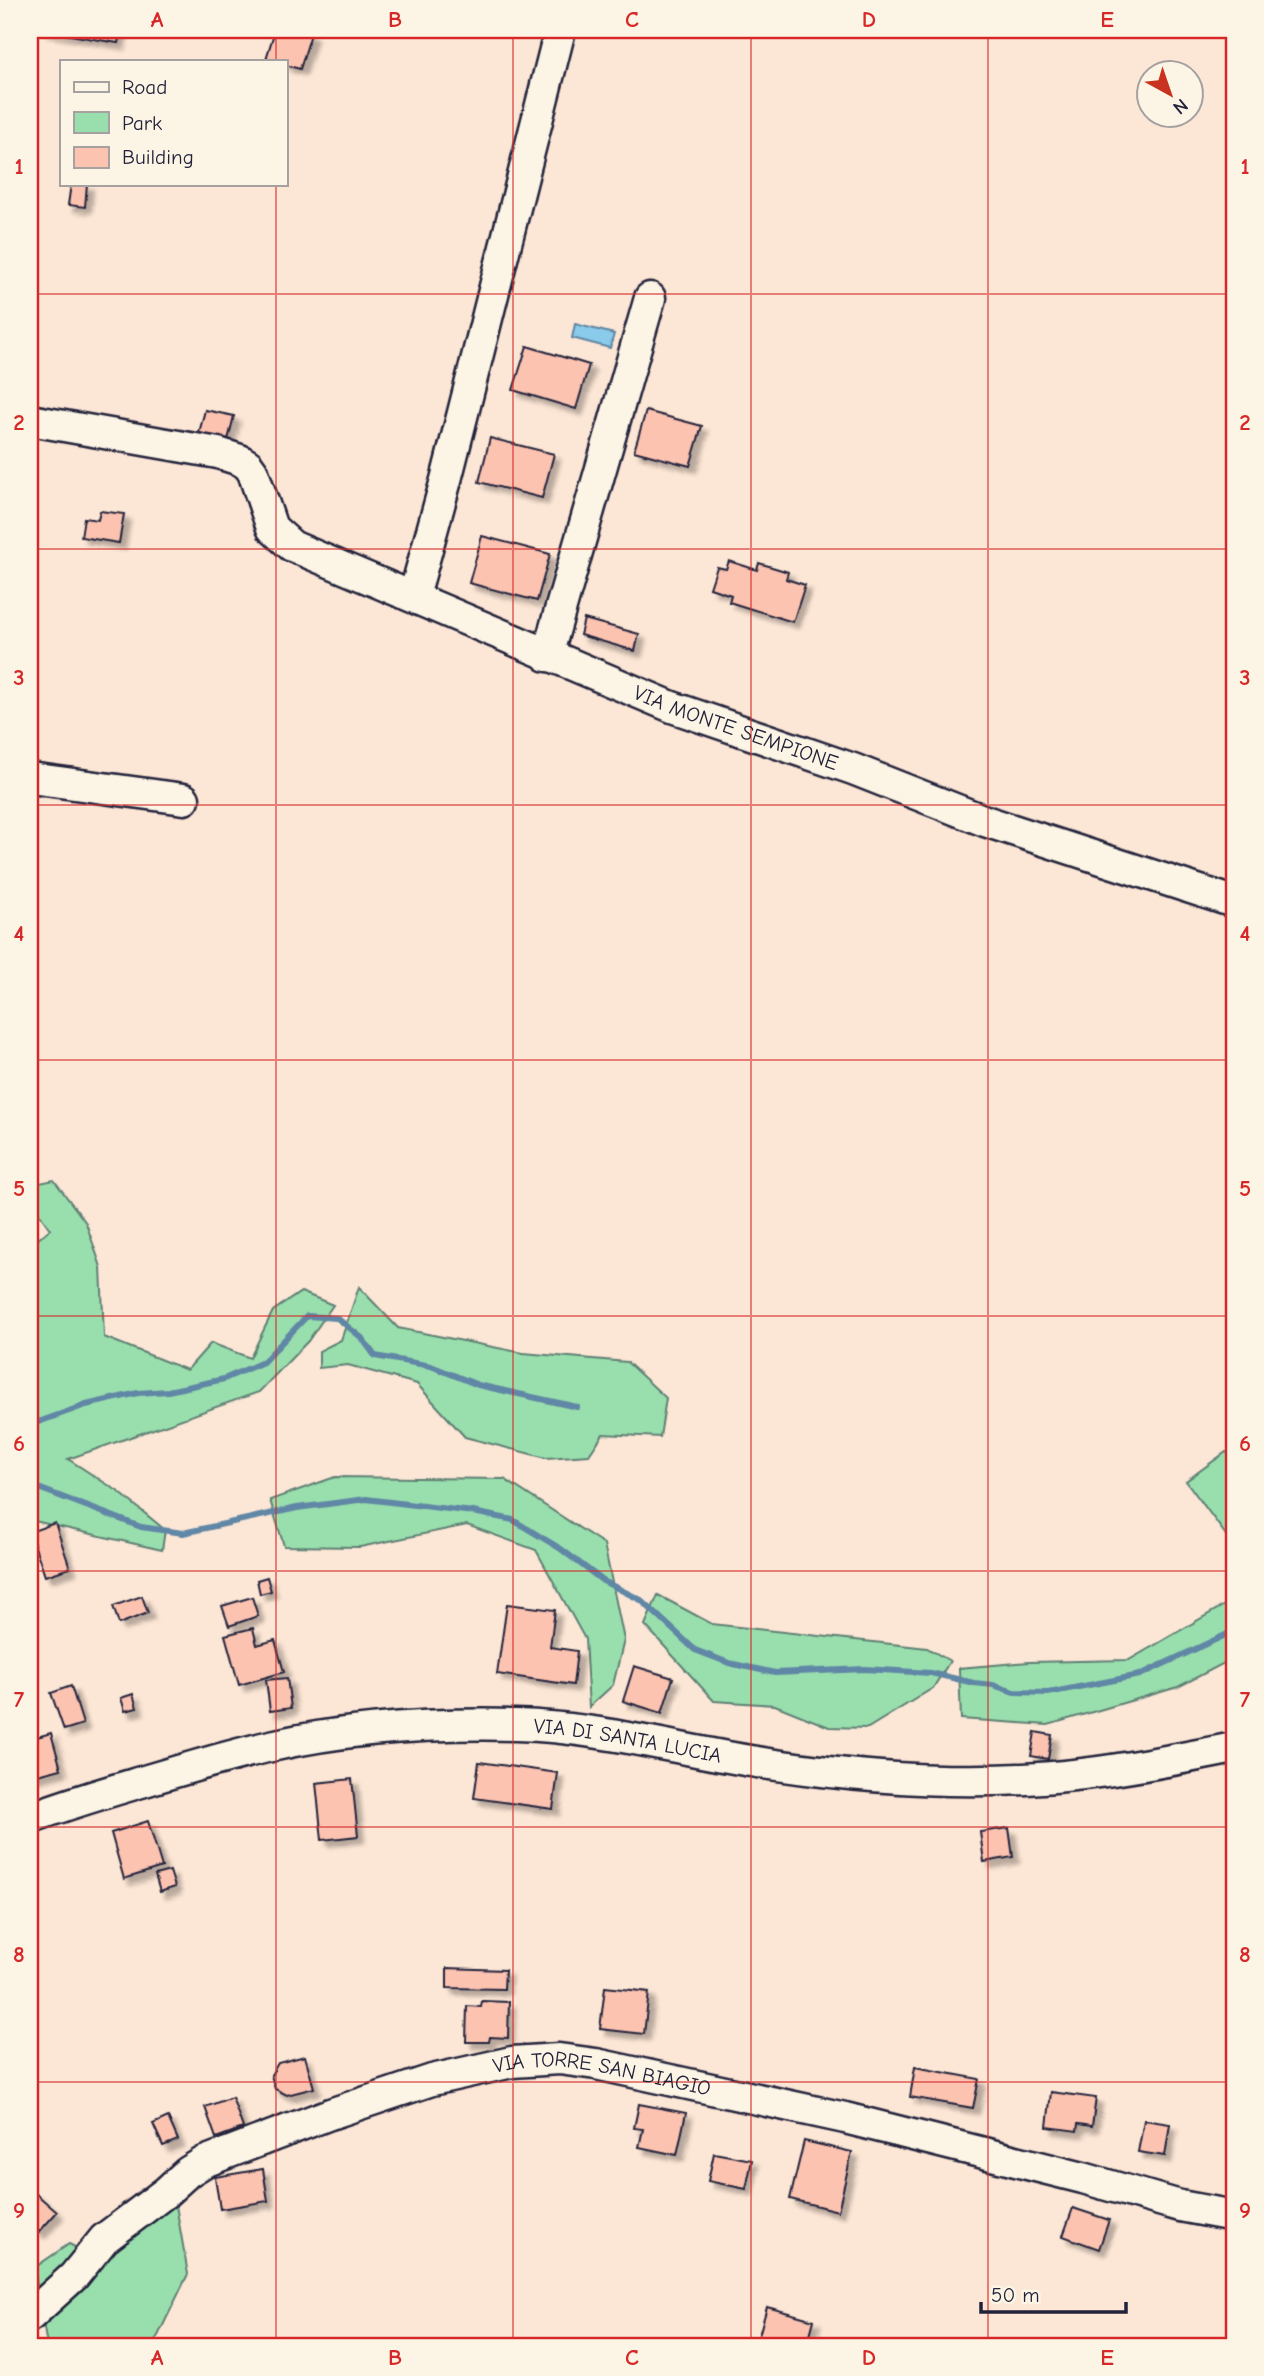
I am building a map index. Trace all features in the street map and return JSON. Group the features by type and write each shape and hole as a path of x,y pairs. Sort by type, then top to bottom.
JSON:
{"street":[{"path":"414,596 560,30"},
{"path":"547,656 650,298"},
{"name":"VIA MONTE SEMPIONE","path":"30,420 218,453 240,460 253,472 272,528 292,546 672,707 853,769 985,821 1234,902"},
{"path":"30,778 184,799"},
{"name":"VIA DI SANTA LUCIA","path":"30,1818 170,1773 269,1746 405,1728 491,1725 568,1729 754,1762 885,1778 1021,1779 1081,1774 1158,1764 1234,1748"},
{"name":"VIA TORRE SAN BIAGIO","path":"30,2316 74,2276 104,2239 204,2162 408,2087 477,2068 528,2060 578,2061 679,2080 845,2118 1083,2178 1180,2206 1234,2216"}],"green space":[{"path":"54,1180 86,1223 101,1267 104,1337 187,1370 211,1343 250,1358 273,1311 301,1292 333,1305 308,1341 259,1392 68,1459 119,1492 165,1530 162,1550 30,1520 30,1246 50,1229 30,1201 30,1185"},
{"path":"359,1287 398,1328 523,1353 627,1362 666,1398 660,1437 603,1434 589,1455 546,1458 465,1437 417,1384 348,1365 319,1368 319,1351 341,1340"},
{"path":"1226,1452 1234,1456 1234,1546 1186,1481"},
{"path":"335,1477 504,1479 604,1544 624,1640 613,1685 589,1707 585,1639 536,1550 467,1525 360,1547 284,1546 270,1500"},
{"path":"1234,1589 1234,1658 1178,1687 1048,1725 961,1719 959,1668 1029,1662 1129,1660 1231,1601"},
{"path":"658,1595 712,1624 927,1648 950,1661 933,1688 868,1728 829,1727 775,1705 714,1701 645,1625"},
{"path":"174,2194 188,2274 153,2346 47,2346 34,2268 69,2244 98,2258"}],"water":[{"path":"575,324 614,334 610,348 572,338"}],"building":[{"path":"40,30 121,30 118,43"},
{"path":"275,30 296,30 311,34 300,69 287,66 287,60 266,59"},
{"path":"71,186 87,186 85,207 68,205"},
{"path":"527,346 589,365 576,409 513,390"},
{"path":"205,410 234,416 228,440 199,433"},
{"path":"646,411 702,426 690,466 634,451"},
{"path":"490,438 554,454 542,498 479,482"},
{"path":"100,511 124,514 119,543 81,537 84,518 98,520"},
{"path":"482,536 550,554 537,601 469,583"},
{"path":"729,561 757,570 759,563 788,572 786,579 805,585 793,622 729,602 731,595 710,588 717,567 726,569"},
{"path":"584,619 639,634 635,651 580,635"},
{"path":"55,1523 70,1568 45,1576 30,1532"},
{"path":"267,1577 271,1591 260,1594 257,1580"},
{"path":"142,1596 148,1613 119,1624 113,1606"},
{"path":"252,1597 258,1616 229,1626 222,1606"},
{"path":"507,1604 555,1610 550,1647 577,1651 573,1685 497,1674"},
{"path":"253,1628 257,1645 275,1640 284,1672 239,1685 225,1635"},
{"path":"634,1666 673,1678 662,1713 623,1701"},
{"path":"287,1678 291,1708 270,1711 266,1680"},
{"path":"71,1686 83,1724 64,1730 51,1693"},
{"path":"133,1694 137,1708 125,1711 121,1698"},
{"path":"1035,1732 1052,1735 1048,1759 1031,1756"},
{"path":"51,1733 61,1769 30,1777 30,1739"},
{"path":"479,1762 558,1773 553,1809 474,1798"},
{"path":"352,1779 358,1836 322,1840 316,1783"},
{"path":"148,1821 162,1867 124,1879 111,1833"},
{"path":"1009,1828 1013,1857 984,1862 980,1832"},
{"path":"170,1871 175,1887 160,1892 155,1875"},
{"path":"447,1968 505,1970 504,1989 447,1988"},
{"path":"605,1987 649,1992 644,2034 600,2029"},
{"path":"482,2001 509,2002 508,2038 490,2037 489,2042 466,2042 467,2006 481,2007"},
{"path":"305,2056 314,2088 287,2095 275,2089 271,2075 278,2063"},
{"path":"915,2067 979,2079 973,2108 910,2097"},
{"path":"1051,2092 1096,2098 1092,2126 1078,2124 1077,2131 1047,2127"},
{"path":"232,2097 243,2128 216,2138 205,2107"},
{"path":"639,2104 686,2113 677,2155 639,2147 643,2129 634,2128"},
{"path":"168,2117 178,2140 163,2146 153,2124"},
{"path":"1144,2120 1170,2124 1165,2156 1138,2152"},
{"path":"804,2141 852,2152 838,2211 790,2199"},
{"path":"714,2153 752,2160 746,2189 708,2181"},
{"path":"263,2169 268,2201 220,2209 215,2177"},
{"path":"34,2192 57,2212 39,2232 30,2224 30,2197"},
{"path":"1073,2208 1109,2220 1099,2249 1063,2236"},
{"path":"767,2307 814,2320 807,2346 756,2346"}],"waterway":[{"path":"30,1425 86,1405 138,1393 168,1391 224,1379 263,1362 307,1316 337,1318 362,1338 375,1356 431,1366 478,1385 577,1407"},
{"path":"30,1490 41,1489 141,1527 183,1533 297,1508 366,1499 473,1512 513,1520 561,1549 603,1581 641,1600 695,1650 729,1663 775,1673 865,1669 931,1673 993,1685 1014,1692 1048,1693 1140,1675 1234,1631"}]}
